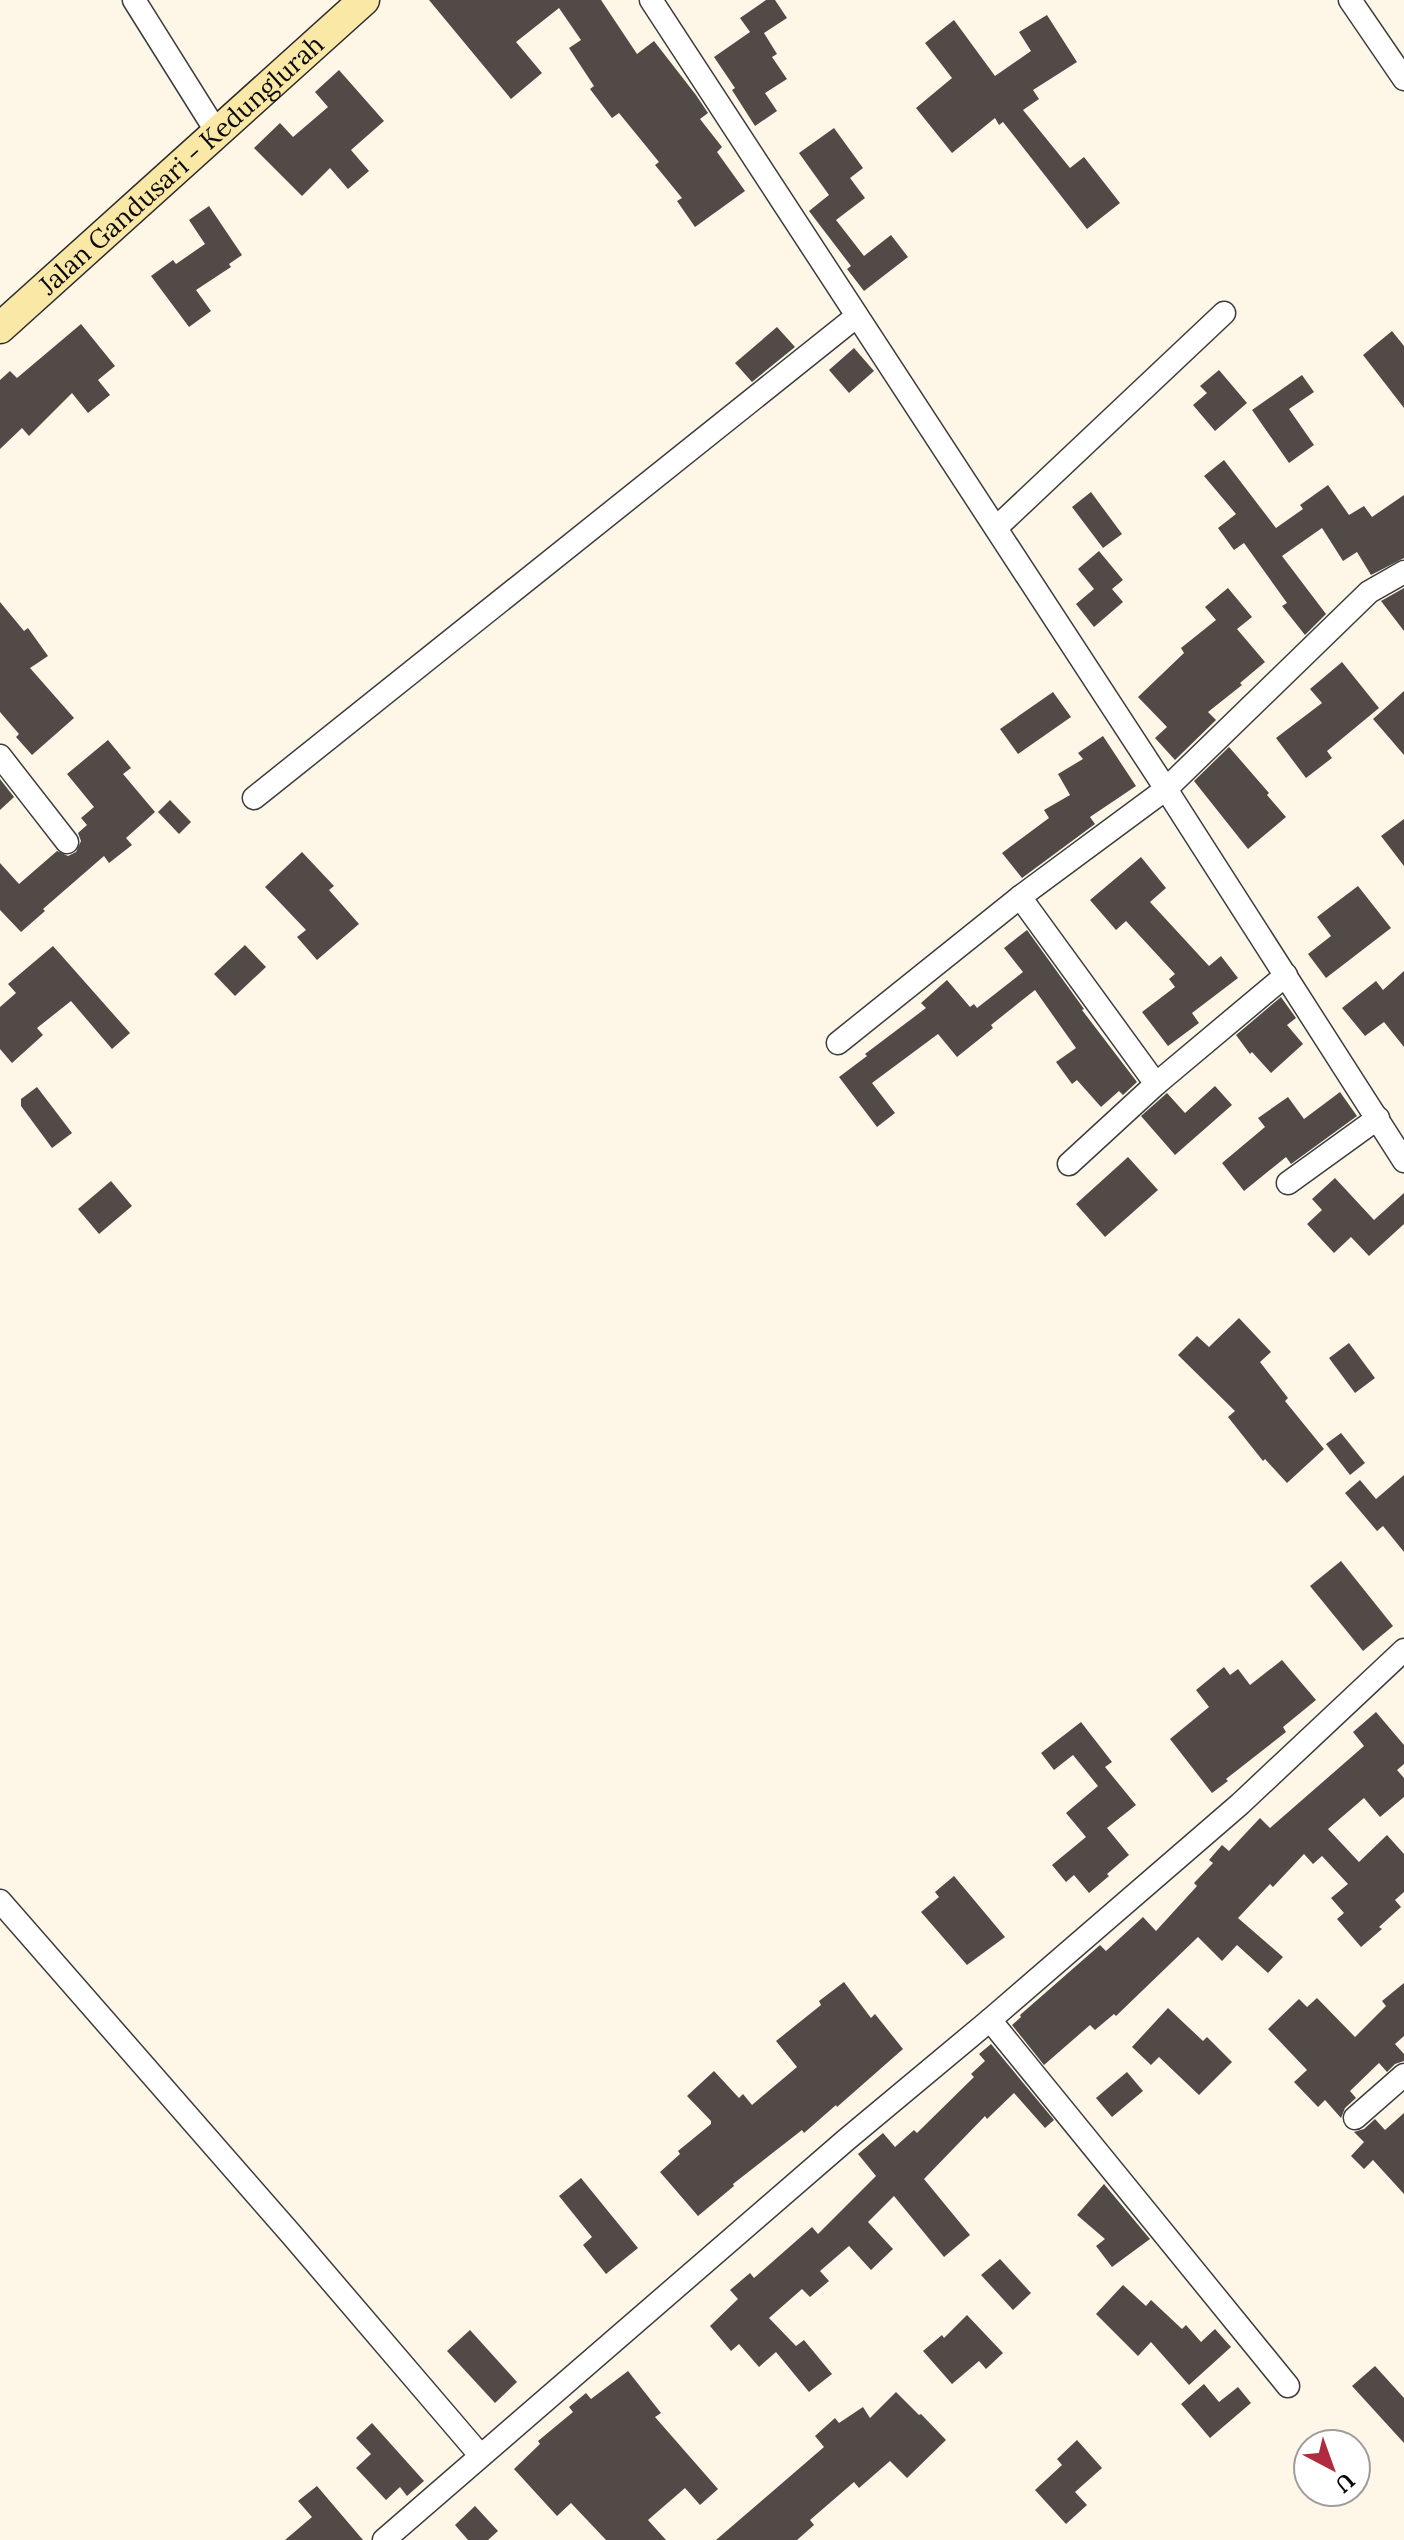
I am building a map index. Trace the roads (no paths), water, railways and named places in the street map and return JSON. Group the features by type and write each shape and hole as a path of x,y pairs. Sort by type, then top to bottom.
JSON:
{"street":[{"path":"134,0 218,134"},
{"name":"Jalan Gandusari - Kedunglurah","path":"0,328 364,0"},
{"path":"651,0 1166,789 1404,1161"},
{"path":"1350,0 1404,79"},
{"path":"996,528 1224,313"},
{"path":"254,798 857,316"},
{"path":"838,1043 1020,897 1166,789 1369,592 1404,572"},
{"path":"0,756 67,842"},
{"path":"1020,897 1156,1084"},
{"path":"1069,1164 1156,1084 1286,975"},
{"path":"1288,1183 1378,1118"},
{"path":"384,2540 1240,1804 1404,1650"},
{"path":"0,1901 480,2455"},
{"path":"990,2020 1288,2386"},
{"path":"1355,2118 1404,2075"}]}
